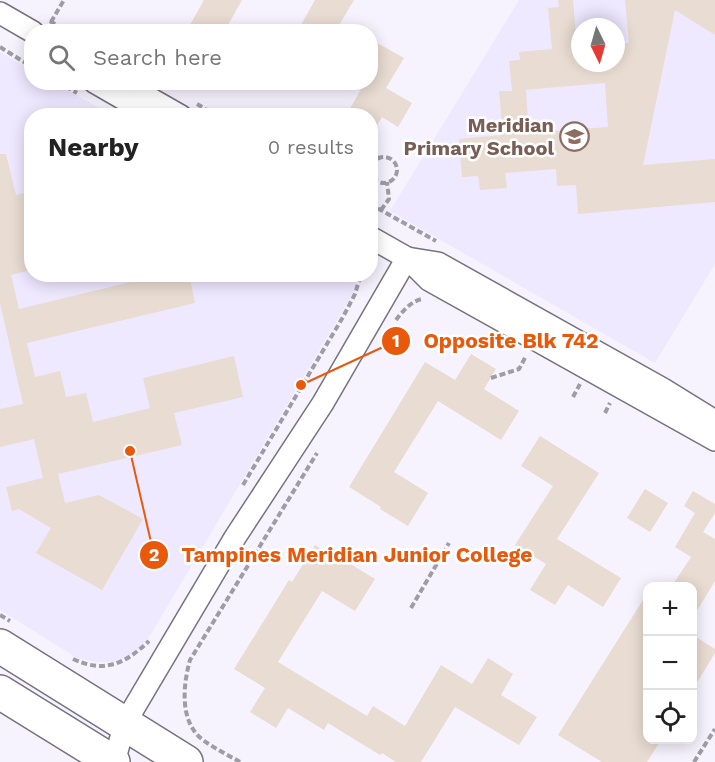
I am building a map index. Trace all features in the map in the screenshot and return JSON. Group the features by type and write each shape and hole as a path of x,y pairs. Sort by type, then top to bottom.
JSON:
{"main road":[{"path":"9,636 125,723 186,762"},
{"path":"0,692 100,758"}],"street":[{"path":"0,13 33,24"},
{"path":"0,28 24,42"},
{"path":"108,90 139,108"},
{"path":"137,90 167,108"},
{"path":"378,242 407,258 429,280 715,440"},
{"path":"407,258 438,263 663,389 715,421"},
{"path":"100,758 125,723 234,539 323,403 407,258"}],"path":[{"path":"44,24 64,0"},
{"path":"0,47 24,62"},
{"path":"378,159 386,157 396,165 396,174 391,180 378,181"},
{"path":"381,210 389,199 387,182"},
{"path":"237,495 343,317 359,282"},
{"path":"392,328 398,318 417,300"},
{"path":"491,378 519,369 529,350"},
{"path":"240,762 201,738 187,718 185,677 190,660 319,449"},
{"path":"411,608 449,543"},
{"path":"0,615 9,636"},
{"path":"70,657 110,666 132,657 155,635"},
{"path":"694,762 715,729"}],"shaded area":[{"name":"Meridian Primary School","path":"519,0 715,0 715,264 655,363 390,211"},
{"path":"0,52 24,66 24,90 67,90 99,108 24,108 24,282 356,282 354,292 151,634 140,648 114,662 96,662 77,658 0,610"}],"building":[{"path":"204,0 242,0 228,24 190,24"},
{"path":"315,0 354,0 340,24 302,24"},
{"path":"558,0 573,0 575,18 571,18 571,72 625,72 625,43 629,43 625,0 715,0 715,35 675,10 643,165 715,159 715,202 578,214 576,185 557,186 556,169 505,173 507,188 480,190 478,176 462,177 459,139 503,135 499,91 512,91 509,61 520,60 519,52 552,49 548,8 559,7","holes":["605,83 608,127 529,133 526,90 523,90"]},
{"path":"378,43 404,58 386,88 412,103 398,127 382,117 378,124 378,108 350,108 361,90 378,90"},
{"path":"0,154 6,154 16,195 24,193 24,272 11,275 19,309 131,282 191,282 195,303 27,343 35,377 60,371 66,397 86,393 93,422 150,408 143,378 234,356 243,397 174,413 182,445 58,474 65,503 99,495 143,519 102,590 36,553 51,528 19,509 12,511 6,487 43,478 34,439 0,447 0,409 23,404 0,303"},
{"path":"471,354 496,369 484,389 519,411 501,440 438,401 394,472 428,493 408,526 349,487 425,362 455,380"},
{"path":"540,436 599,473 557,539 621,578 603,607 568,585 555,605 530,590 546,564 515,545 553,486 521,466"},
{"path":"645,489 668,503 650,532 627,518"},
{"path":"693,491 715,504 715,513 703,532 715,539 715,581 697,610 697,582 675,582 691,557 675,547 695,513 684,506"},
{"path":"315,545 375,579 355,611 322,591 278,662 367,716 373,706 405,726 441,665 472,684 488,658 513,674 501,695 537,717 519,745 455,707 421,762 396,762 382,753 380,755 328,723 324,730 288,708 276,728 250,712 265,688 234,669 289,580 292,582"},
{"path":"643,600 643,744 658,744 647,762 602,762 558,735"},
{"path":"697,638 715,649 715,653 697,682"}],"place":[{"name":"Meridian Primary School","path":"575,137"},
{"name":"Opposite Blk 742","path":"301,385"},
{"name":"Tampines Meridian Junior College","path":"130,451"}]}
